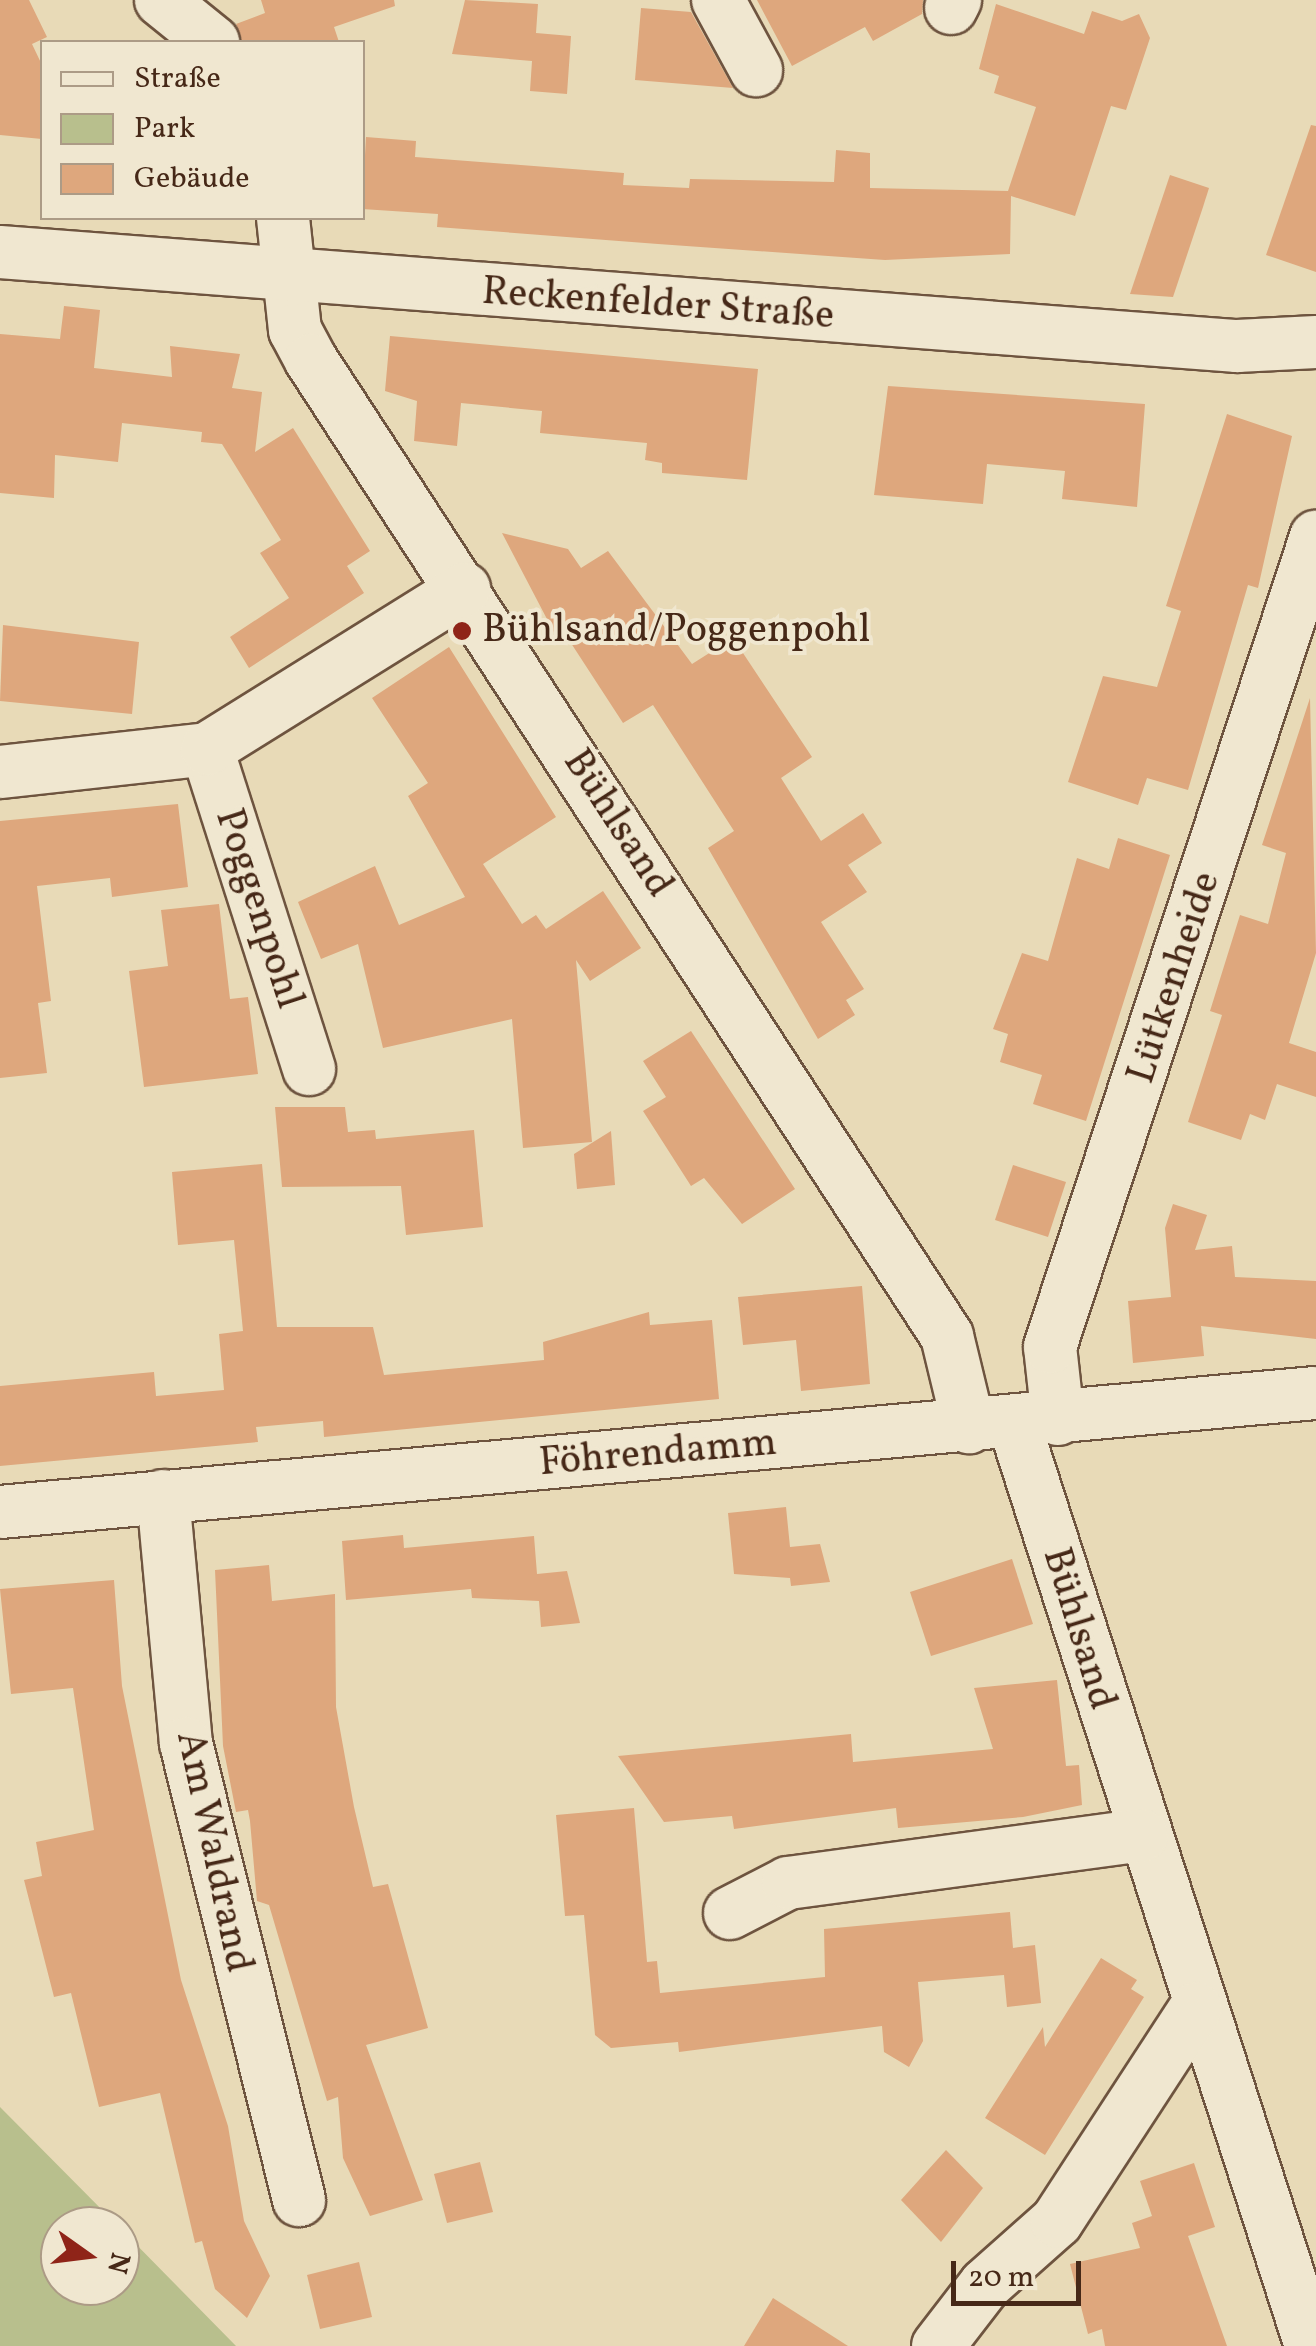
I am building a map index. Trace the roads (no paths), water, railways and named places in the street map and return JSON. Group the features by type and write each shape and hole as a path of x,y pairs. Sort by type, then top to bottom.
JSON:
{"street":[{"path":"161,0 210,40"},
{"path":"718,0 756,70"},
{"name":"Bühlsand","path":"283,220 295,330 311,360 464,589 947,1336 1014,1423 1196,2008 1311,2346"},
{"name":"Reckenfelder Straße","path":"0,252 1218,345 1316,342"},
{"name":"Lütkenheide","path":"1014,1423 1050,1347 1316,537"},
{"path":"0,772 207,750 464,589"},
{"name":"Poggenpohl","path":"207,750 309,1069"},
{"name":"Föhrendamm","path":"0,1512 1316,1394"},
{"name":"Am Waldrand","path":"163,1496 186,1743 299,2200"},
{"path":"730,1913 788,1883 1142,1835"},
{"path":"938,2346 984,2284 1056,2221 1196,2008"}],"place":[{"name":"Bühlsand/Poggenpohl","path":"462,631"}]}
